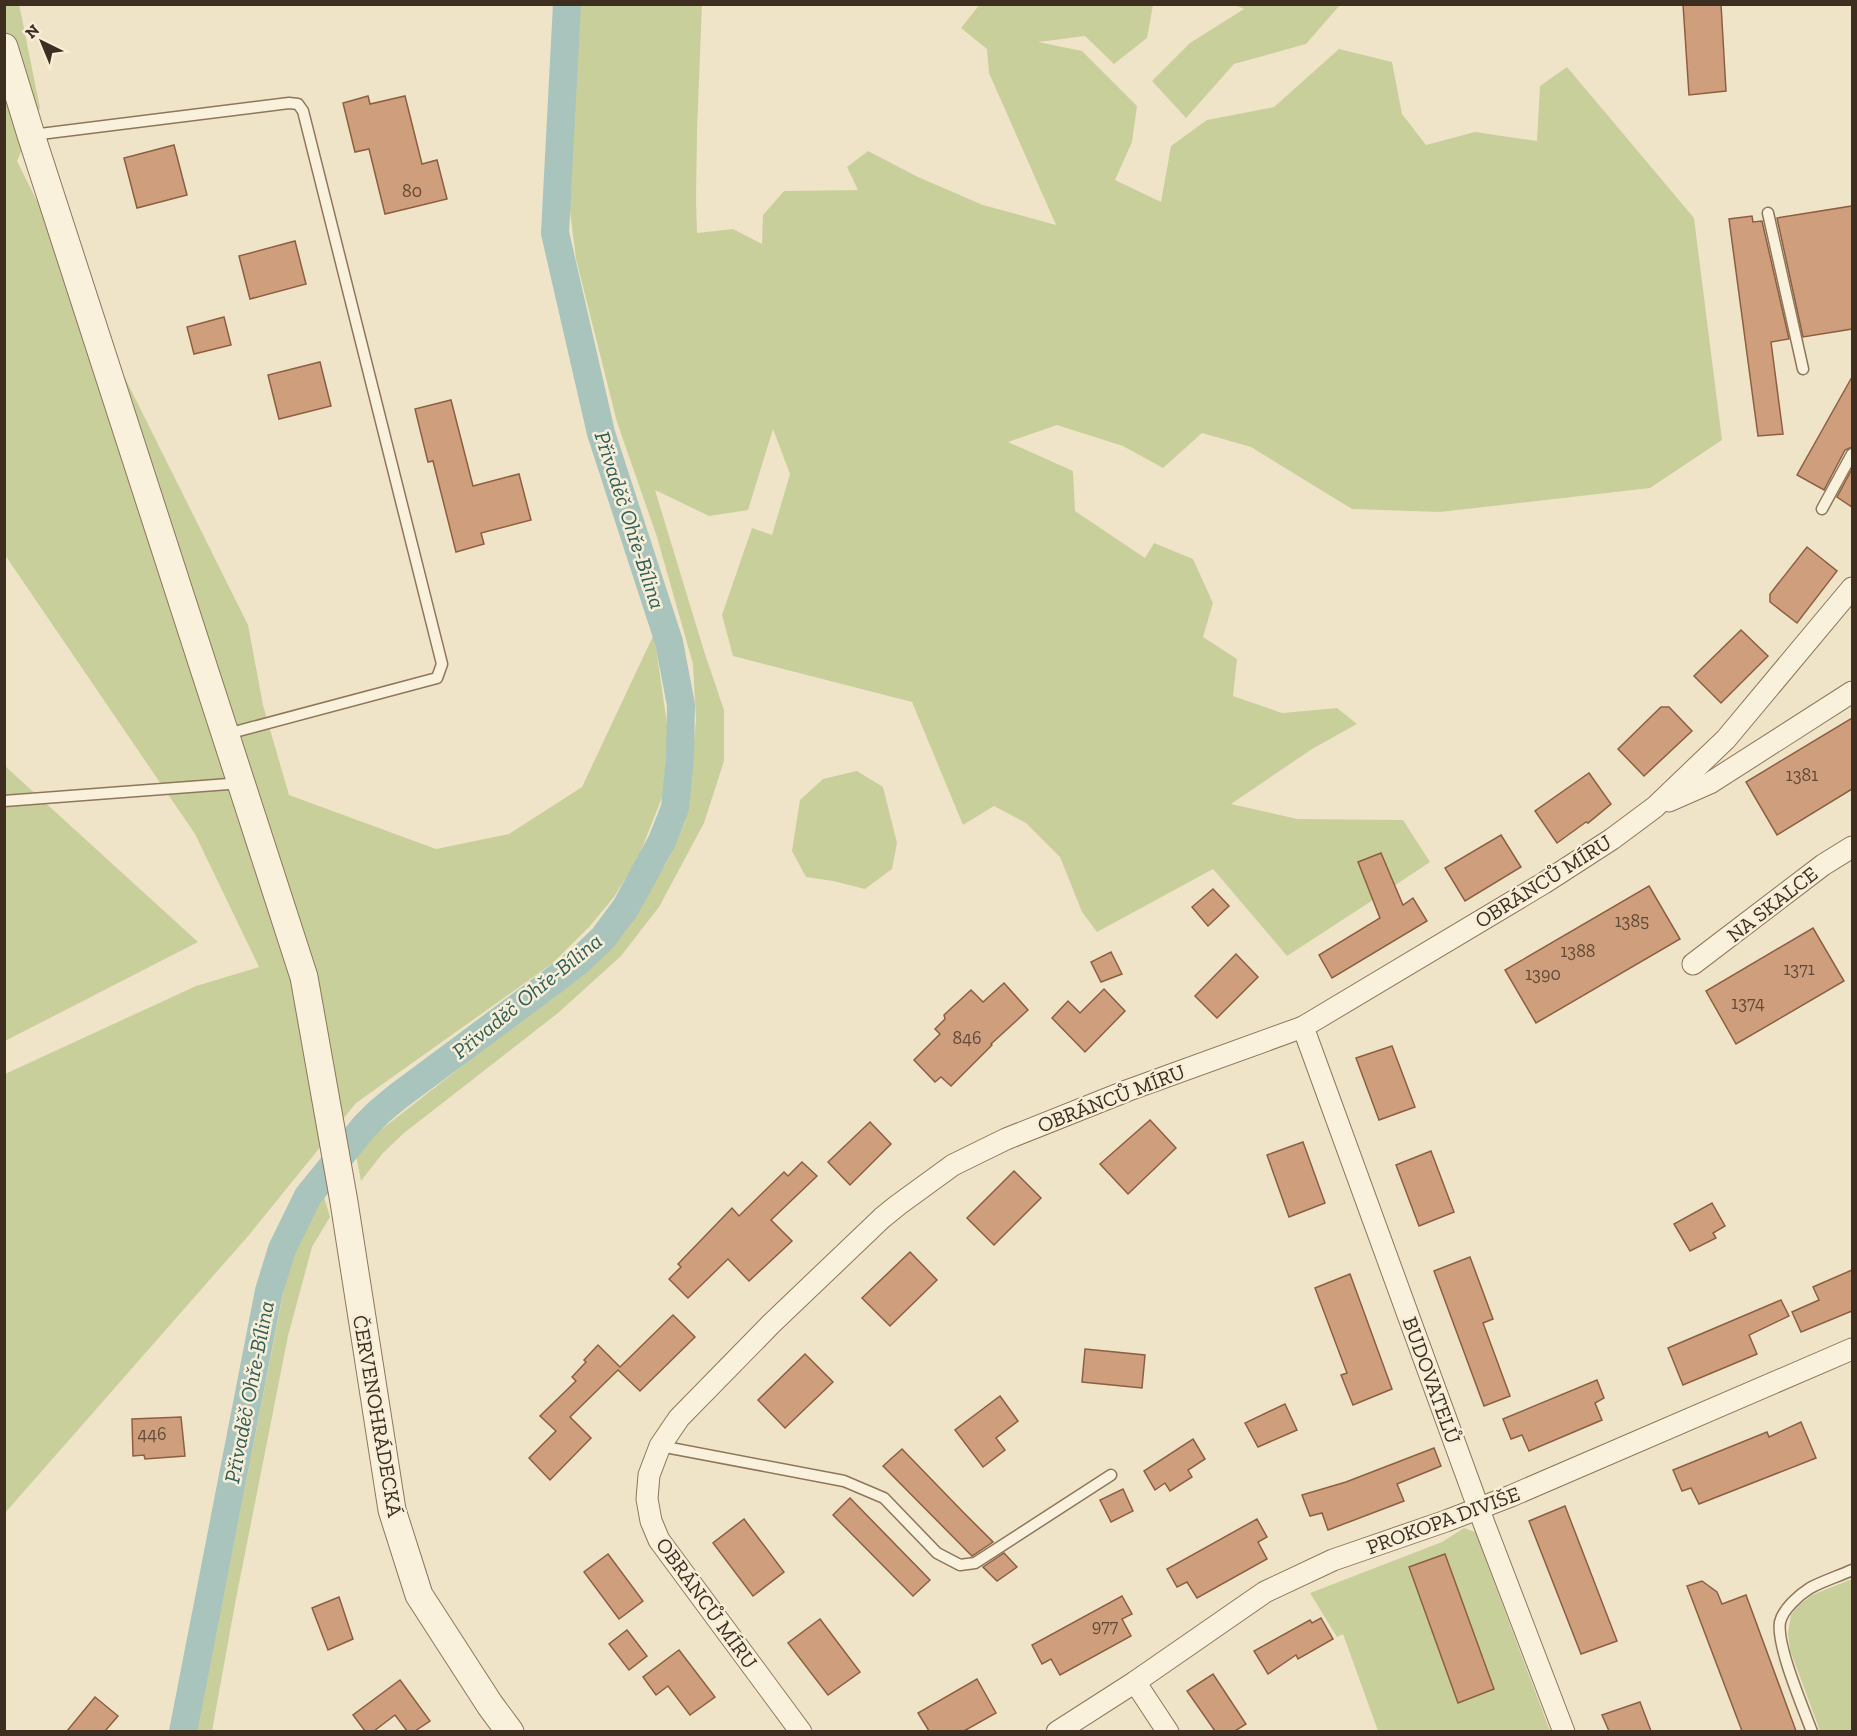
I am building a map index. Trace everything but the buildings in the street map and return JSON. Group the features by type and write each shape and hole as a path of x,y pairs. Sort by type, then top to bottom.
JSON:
{"street":[{"name":"ČERVENOHRÁDECKÁ","path":"4,46 304,977 344,1202 392,1510 419,1595 490,1705 510,1731"},
{"name":"OBRÁNCŮ MÍRU","path":"801,1731 659,1540 651,1521 647,1498 650,1475 660,1446 679,1418 771,1324 882,1218 953,1165 1006,1138 1129,1090 1303,1027 1544,883 1612,839 1655,807 1726,739 1852,588"},
{"path":"1655,807 1710,783 1852,692"},
{"name":"NA SKALCE","path":"1693,964 1823,865 1852,847"},
{"name":"BUDOVATELŮ","path":"1303,1027 1479,1509 1564,1731"},
{"name":"PROKOPA DIVIŠE","path":"1057,1731 1136,1682 1265,1592 1334,1560 1479,1509 1852,1349"},
{"path":"1136,1682 1168,1731"}],"lane":[{"path":"31,135 289,103 298,104 303,111 442,664 436,678 226,734"},
{"path":"1768,213 1803,369"},
{"path":"1822,509 1852,454"},
{"path":"4,801 242,783"},
{"path":"660,1446 844,1481 884,1498 938,1553 960,1565 975,1563 1111,1475"},
{"path":"1812,1731 1783,1650 1779,1631 1780,1620 1788,1607 1809,1589 1852,1570"}],"green space":[{"path":"19,4 40,108 17,161 248,625 263,705 289,795 436,849 509,834 582,787 654,634 668,731 663,795 638,858 614,897 590,926 553,963 356,1103 249,1235 5,1513 5,1074 196,986 259,967 195,834 5,555 4,5"},
{"path":"980,4 1153,5 1147,38 1114,64 1085,36 1038,42 1082,51 1137,106 1132,142 1115,180 1161,202 1171,146 1207,120 1274,107 1339,49 1392,62 1402,114 1426,145 1475,132 1537,141 1540,86 1567,67 1694,218 1722,440 1650,488 1440,512 1352,509 1251,447 1202,433 1163,468 1123,446 1057,425 1008,442 1073,471 1075,511 1145,558 1154,543 1193,559 1213,603 1203,637 1237,659 1233,696 1282,713 1337,708 1357,724 1312,749 1231,804 1297,819 1403,820 1430,862 1394,886 1368,886 1373,900 1287,956 1213,869 1097,932 1082,912 1060,857 1026,823 994,806 963,825 912,702 733,656 722,615 752,528 772,535 790,474 773,429 748,510 709,516 655,490 724,710 724,761 704,823 659,907 621,956 558,1013 404,1133 382,1154 361,1181 355,1150 594,963 634,913 667,862 685,822 696,720 693,664 657,537 617,422 576,259 569,203 578,5 702,5 697,131 697,233 733,229 762,244 763,215 784,191 858,190 847,167 868,151 918,177 983,205 1056,225 989,73 987,49 961,28"},
{"path":"1235,5 1340,5 1306,44 1234,64 1186,118 1152,81 1190,43 1244,9"},
{"path":"5,766 198,942 5,1041"},
{"path":"857,771 883,787 897,843 892,869 865,889 806,877 792,851 800,800 823,779"},
{"path":"323,1193 330,1217 312,1247 288,1336 212,1731 197,1731 284,1289 292,1258"},
{"path":"1464,1528 1475,1532 1550,1731 1378,1731 1343,1634 1337,1637 1310,1593 1442,1542"},
{"path":"1852,1579 1852,1731 1820,1731 1790,1650 1788,1633 1791,1615 1812,1595"}],"waterway":[{"name":"Přivaděč Ohře-Bílina","path":"183,1732 269,1291 282,1249 308,1196 379,1112 579,961 603,938 626,907 662,841 675,808 680,757 681,705 669,642 601,433 555,233 567,4"}]}
